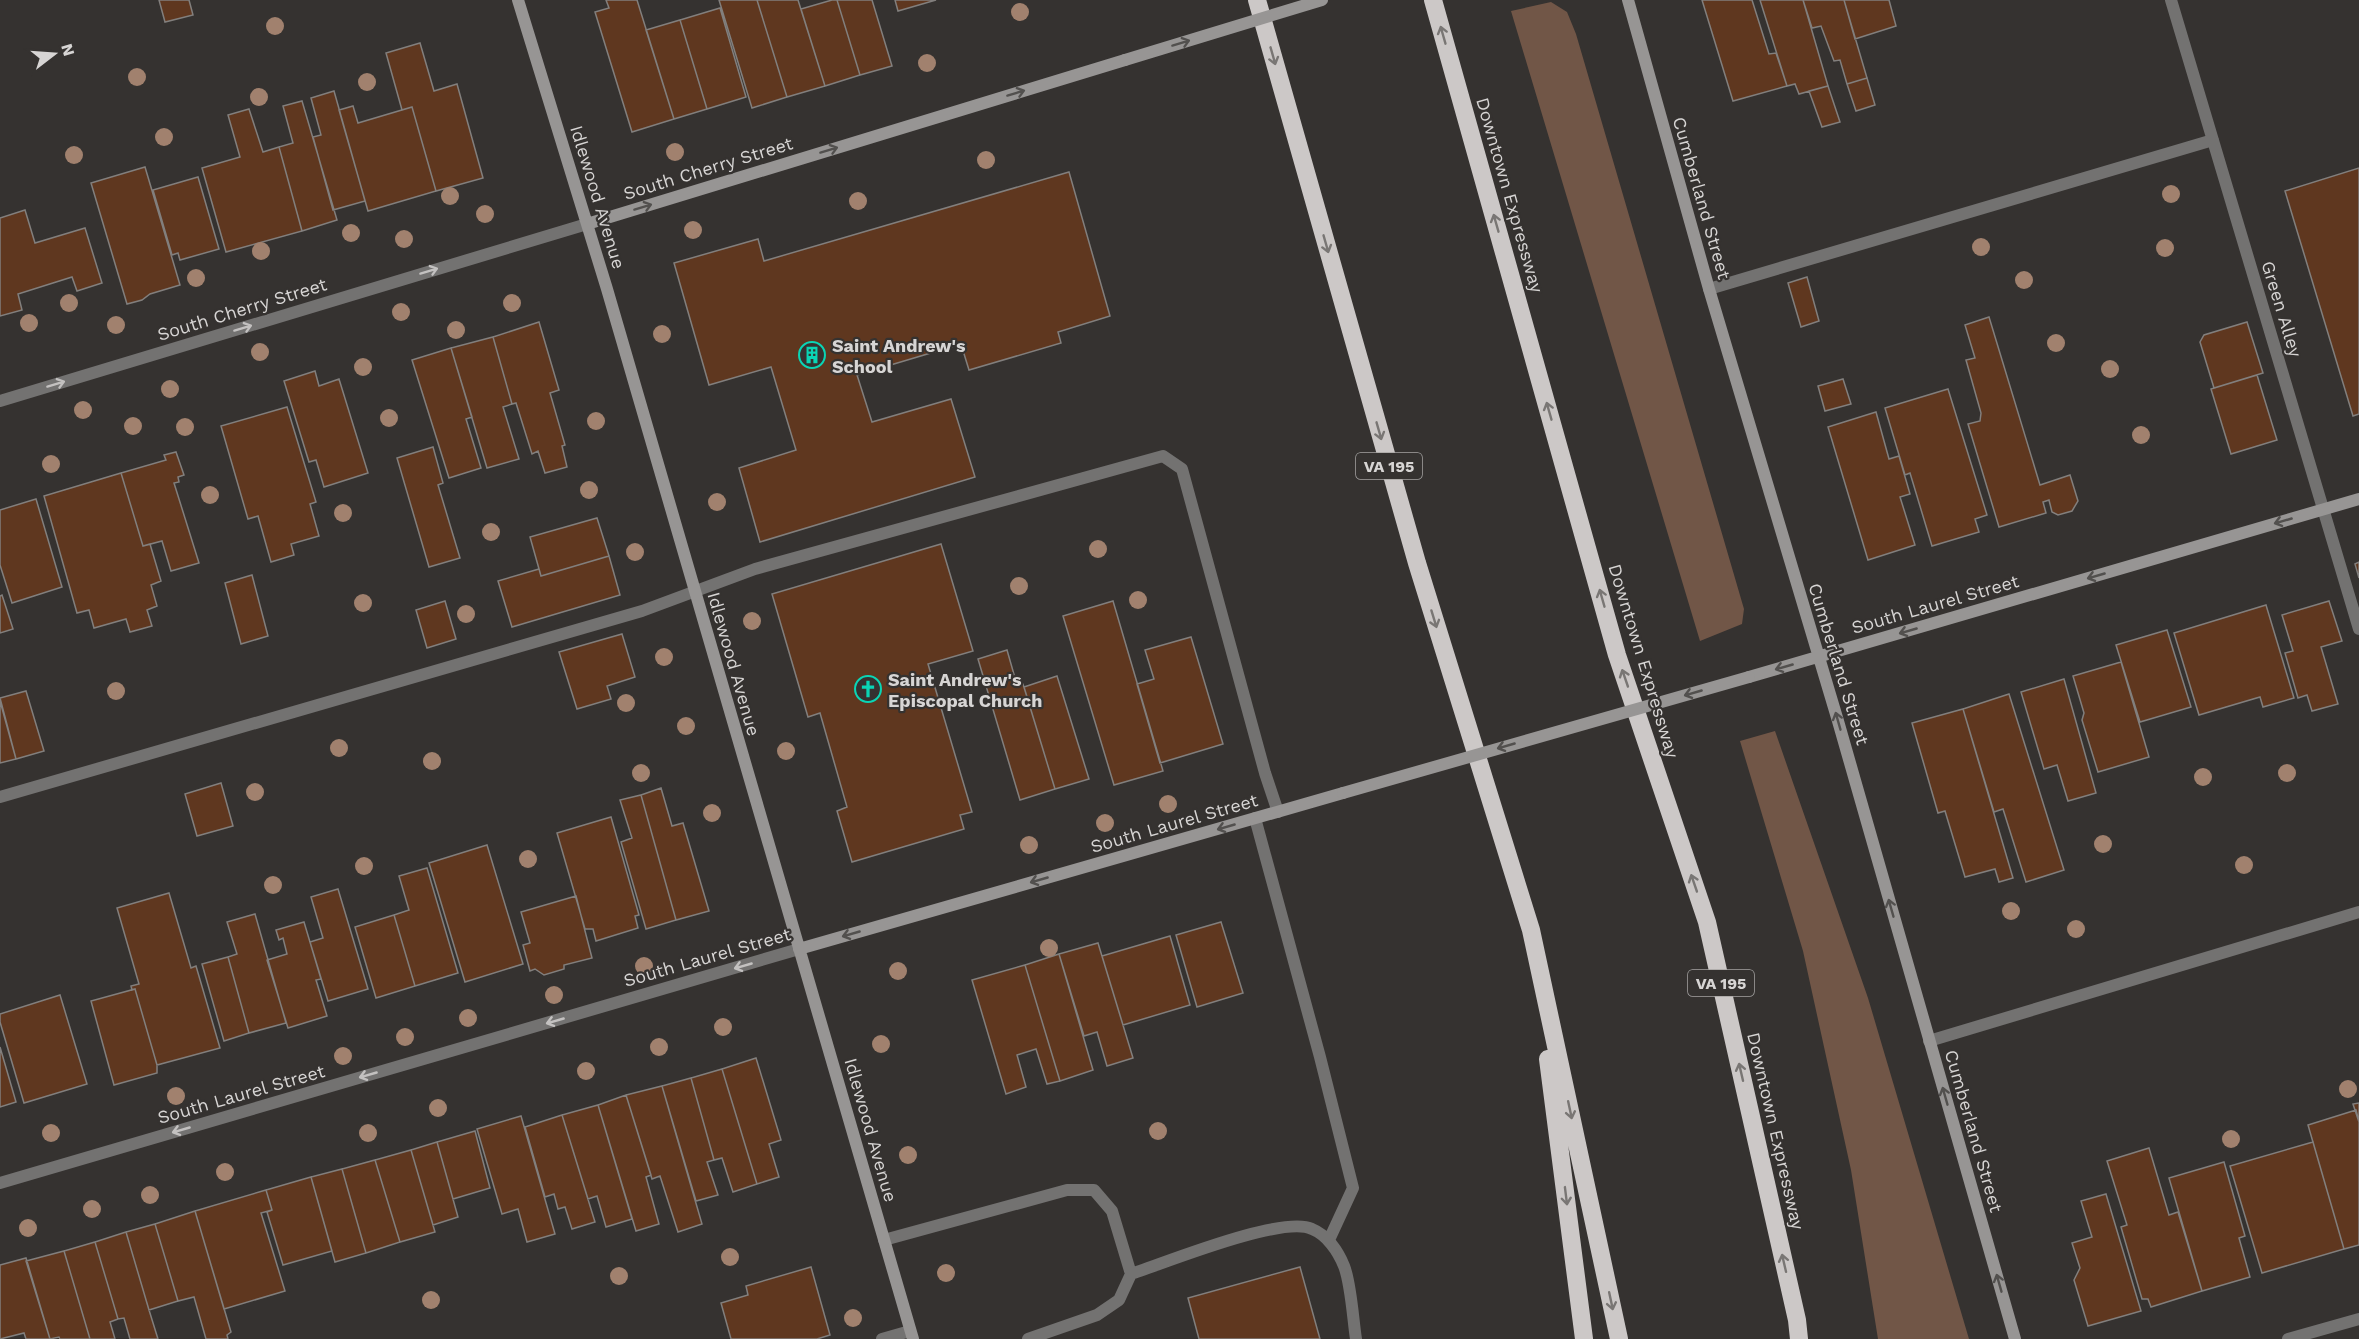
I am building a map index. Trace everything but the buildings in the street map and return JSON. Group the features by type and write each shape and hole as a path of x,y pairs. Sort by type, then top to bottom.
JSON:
{"highway":[{"name":"VA 195","path":"1257,0 1417,563 1531,930 1619,1339"},
{"name":"Downtown Expressway","path":"1433,0 1617,655 1707,922 1799,1339"},
{"path":"1531,930 1584,1339"}],"main road":[{"name":"Idlewood Avenue","path":"518,0 587,224 912,1335"},
{"name":"South Cherry Street","path":"587,224 1322,0"},
{"name":"Cumberland Street","path":"1628,0 1709,289 2015,1339"},
{"name":"South Laurel Street","path":"799,949 1818,657 2359,498"}],"street":[{"name":"Green Alley","path":"2171,0 2359,629"},
{"path":"1709,289 2213,140"},
{"name":"South Cherry Street","path":"0,401 587,224"},
{"path":"0,797 642,611 754,569 1163,456 1182,469 1265,773 1278,812"},
{"path":"1255,818 1281,908 1353,1188 1329,1240"},
{"path":"1929,1041 2359,912"},
{"name":"South Laurel Street","path":"0,1183 799,949"},
{"path":"884,1240 1067,1190 1094,1190 1112,1211 1131,1274 1119,1300 1097,1315 1028,1339"},
{"path":"1131,1274 1260,1232 1292,1226 1311,1228 1329,1240 1344,1267 1356,1339"},
{"path":"2288,1339 2359,1319"},
{"path":"882,1339 912,1335"}],"shaded area":[{"path":"1551,2 1567,12 1576,34 1744,609 1742,624 1700,641 1511,11"},
{"path":"1775,731 1868,998 1969,1339 1878,1339 1851,1170 1803,951 1740,741"}],"place":[{"name":"Saint Andrew's School","path":"812,355"},
{"name":"Saint Andrew's Episcopal Church","path":"868,689"}]}
